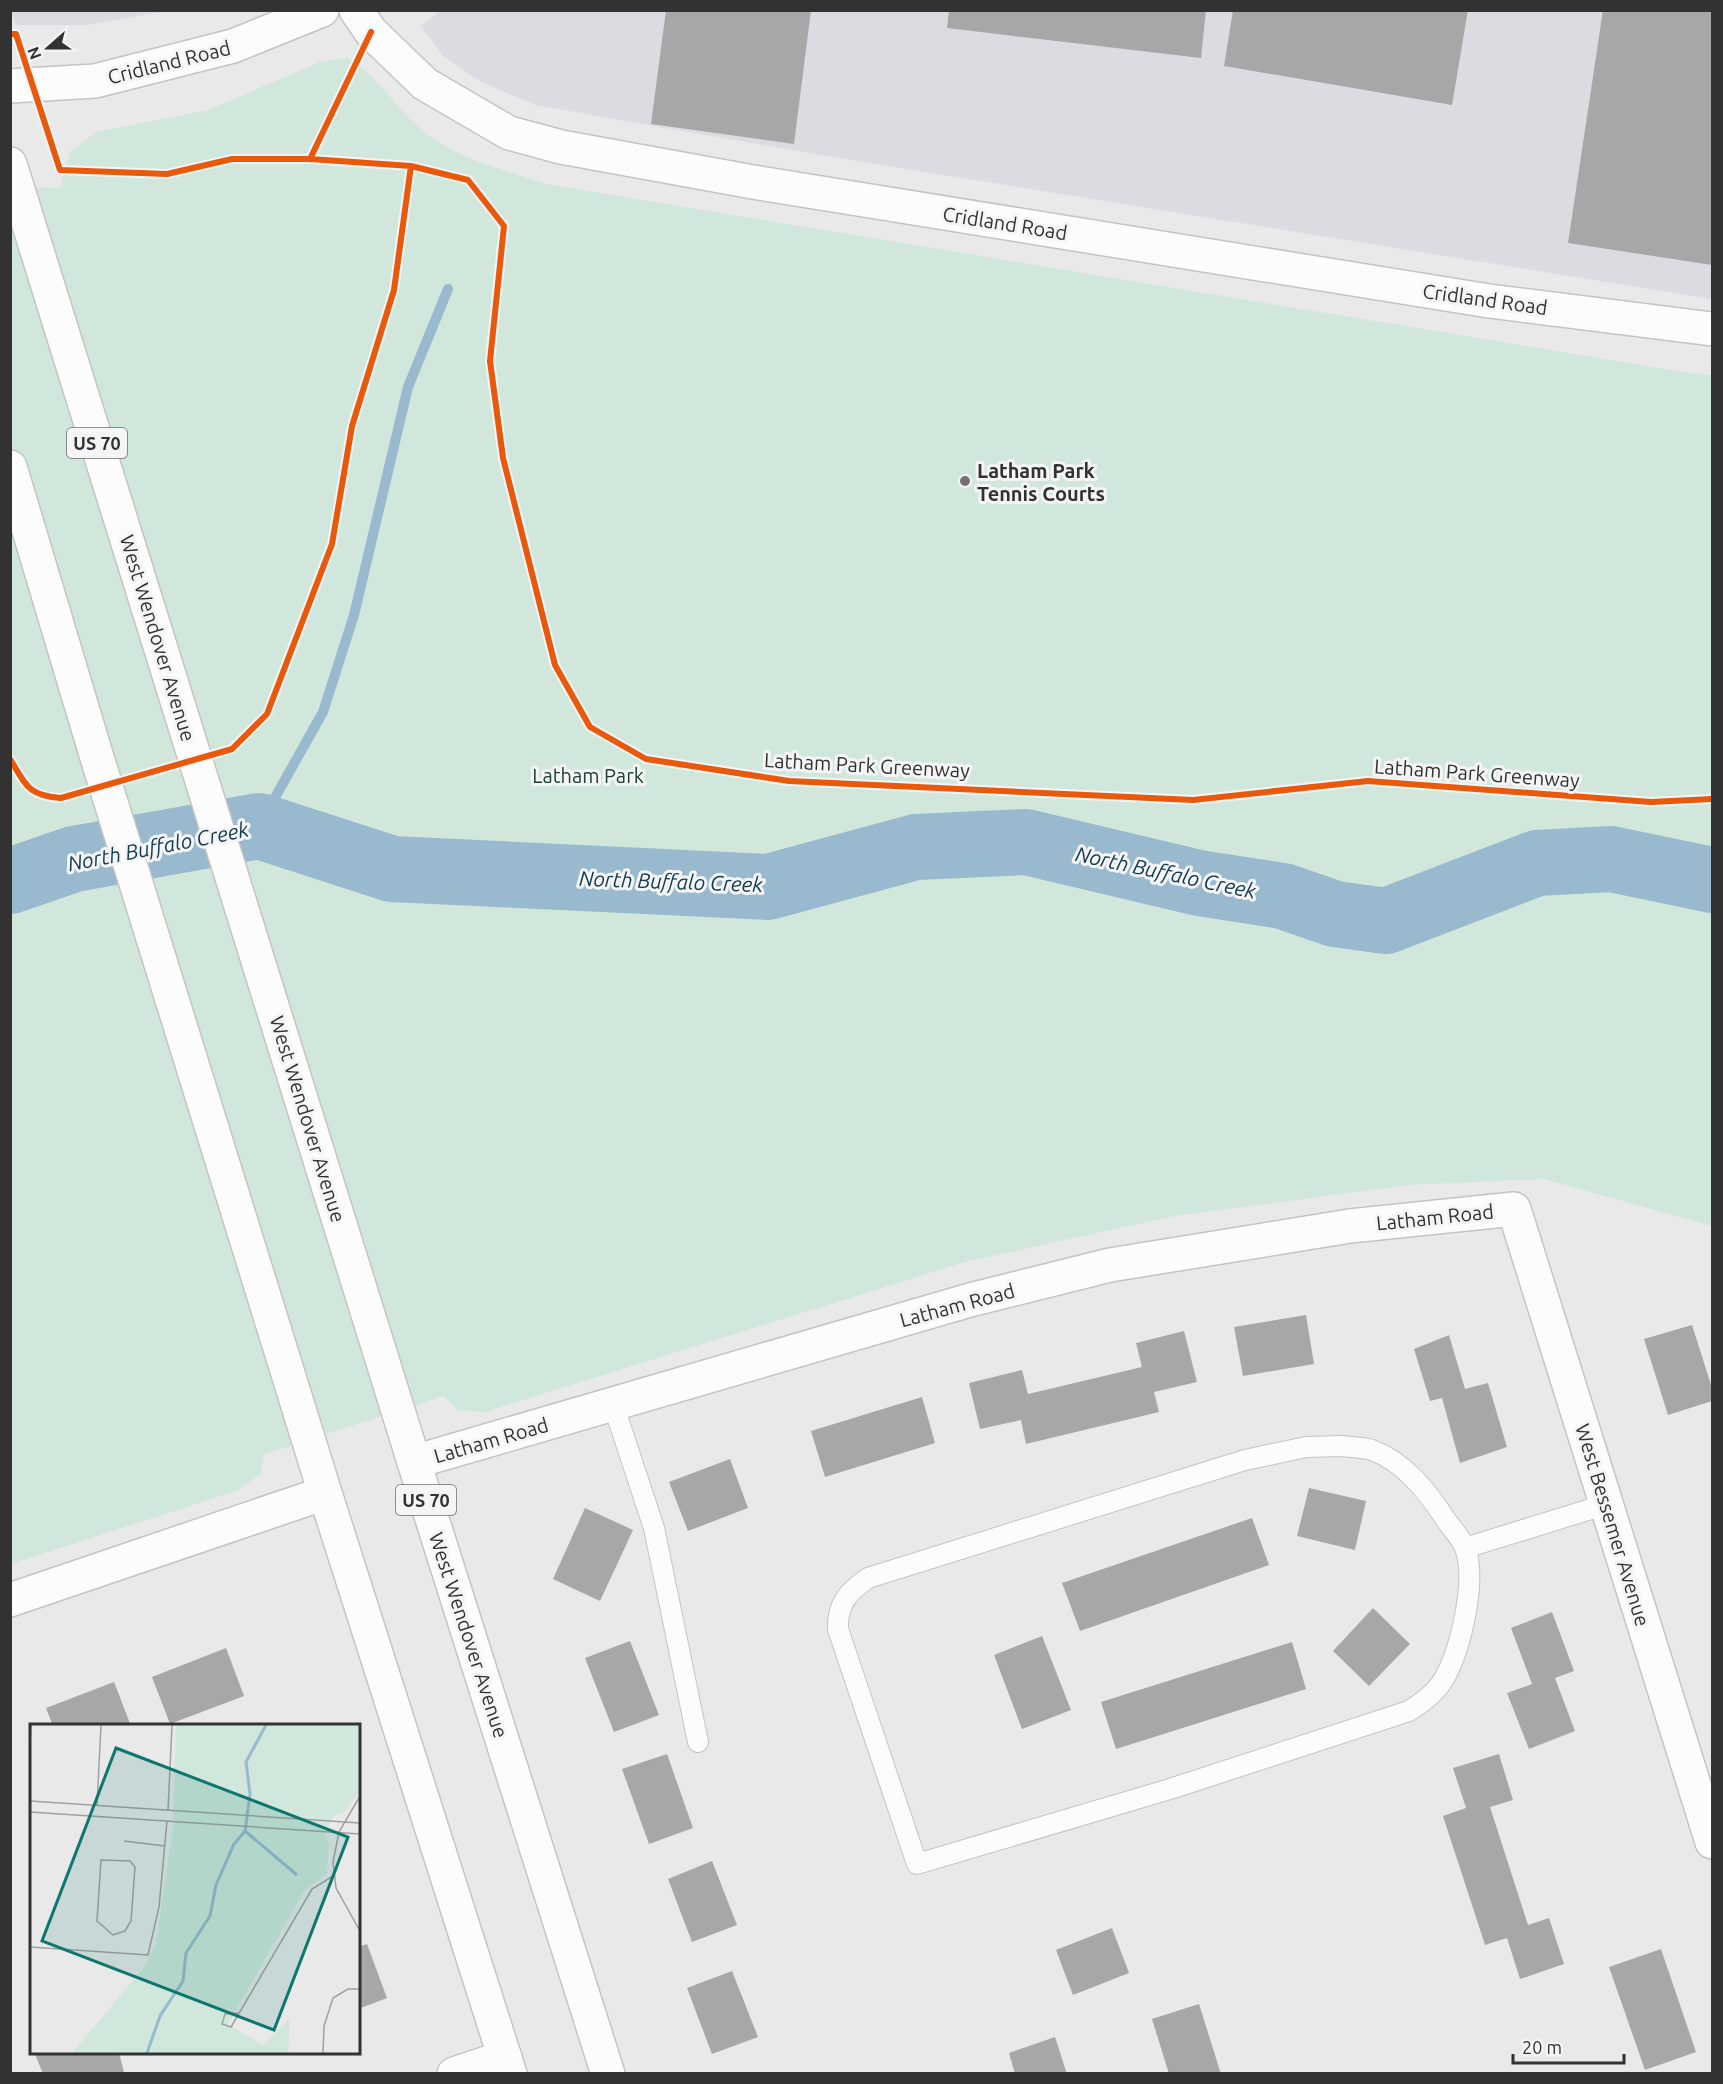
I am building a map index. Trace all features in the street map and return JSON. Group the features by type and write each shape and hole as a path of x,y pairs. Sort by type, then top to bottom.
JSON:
{"main road":[{"name":"Cridland Road","path":"10,86 95,81 233,46 322,10"},
{"name":"Cridland Road","path":"356,10 371,32 425,84 509,133 561,147 753,182 1708,337"},
{"name":"West Wendover Avenue","path":"10,164 414,1462 608,2073"},
{"path":"10,467 95,751 325,1493 508,2065 454,2073"},
{"name":"Latham Road","path":"414,1462 970,1300 1110,1265 1350,1226 1514,1209"},
{"name":"West Bessemer Avenue","path":"1514,1209 1713,1842"},
{"path":"10,1600 325,1493"}],"lane":[{"path":"613,1404 654,1528 698,1742"},
{"path":"1340,1446 1371,1450 1395,1462 1425,1489 1465,1548 1468,1575 1466,1608 1445,1678 1426,1701 1409,1711 1170,1789 917,1864 838,1629 838,1613 849,1592 868,1578 1245,1460 1306,1447 1340,1446"},
{"path":"1465,1548 1607,1504"}],"shaded area":[{"path":"11,10 167,11 88,25 16,25"},
{"path":"441,10 1712,11 1712,299 820,155 535,105 479,81 443,56 421,26"}],"green space":[{"name":"Latham Park","path":"347,58 369,74 416,125 440,143 468,157 546,184 1712,375 1712,1226 1544,1179 1409,1185 1175,1216 965,1262 485,1412 457,1410 444,1396 265,1454 260,1474 239,1490 11,1564 11,186 60,188 70,152 96,132 208,110 320,62"}],"building":[{"path":"666,10 811,10 794,144 651,124"},
{"path":"949,10 1206,10 1201,58 947,28"},
{"path":"1233,10 1468,10 1452,105 1224,66"},
{"path":"1603,10 1712,10 1712,265 1568,243"},
{"path":"1306,1315 1314,1364 1243,1376 1234,1327"},
{"path":"1692,1325 1712,1388 1712,1401 1668,1415 1644,1339"},
{"path":"1184,1331 1197,1382 1154,1392 1159,1412 1026,1444 1021,1420 980,1429 969,1383 1022,1370 1028,1394 1142,1367 1136,1343"},
{"path":"1449,1335 1465,1389 1488,1383 1507,1447 1460,1463 1442,1398 1430,1401 1414,1349"},
{"path":"922,1397 935,1443 825,1477 811,1431"},
{"path":"730,1459 748,1508 688,1531 669,1482"},
{"path":"1309,1488 1366,1501 1355,1550 1297,1536"},
{"path":"585,1508 633,1530 600,1601 553,1579"},
{"path":"1252,1518 1269,1565 1080,1631 1062,1583"},
{"path":"1373,1608 1410,1644 1369,1686 1333,1651"},
{"path":"1552,1612 1574,1671 1555,1678 1575,1731 1529,1749 1507,1693 1532,1684 1511,1628"},
{"path":"1042,1636 1071,1710 1022,1729 994,1655"},
{"path":"630,1641 659,1715 614,1732 585,1658"},
{"path":"1292,1642 1306,1689 1116,1749 1101,1702"},
{"path":"226,1648 244,1696 170,1724 152,1677"},
{"path":"114,1682 130,1724 52,1724 46,1708"},
{"path":"667,1754 693,1828 649,1844 622,1769"},
{"path":"1499,1754 1513,1800 1490,1807 1528,1925 1549,1918 1564,1964 1520,1979 1507,1938 1485,1945 1443,1816 1466,1808 1453,1768"},
{"path":"712,1861 737,1925 692,1942 668,1879"},
{"path":"1112,1928 1129,1973 1073,1995 1056,1950"},
{"path":"367,1944 387,1998 360,2008 360,1946"},
{"path":"1661,1949 1696,2052 1645,2070 1609,1967"},
{"path":"732,1971 758,2037 712,2054 687,1988"},
{"path":"1199,2004 1221,2074 1169,2074 1152,2019"},
{"path":"1055,2037 1067,2074 1015,2074 1009,2053"},
{"path":"35,2054 119,2054 124,2073 43,2074"}],"waterway":[{"path":"259,826 323,712 354,615 408,387 448,289"},
{"name":"North Buffalo Creek","path":"10,881 74,859 259,826 392,869 768,887 916,847 1026,842 1199,883 1283,896 1335,914 1386,921 1537,863 1611,859 1712,880"}],"cycle path":[{"path":"310,159 371,32"},
{"name":"Latham Park Greenway","path":"10,34 16,34 60,170 167,174 232,159 310,159 411,166 468,180 504,226 490,361 503,458 555,665 590,727 646,759 789,781 1193,800 1368,781 1651,802 1712,799"},
{"path":"10,759 29,788 41,795 61,798 232,749 267,714 332,544 352,426 394,290 411,166"}],"place":[{"name":"Latham Park Tennis Courts","path":"965,481"}]}
